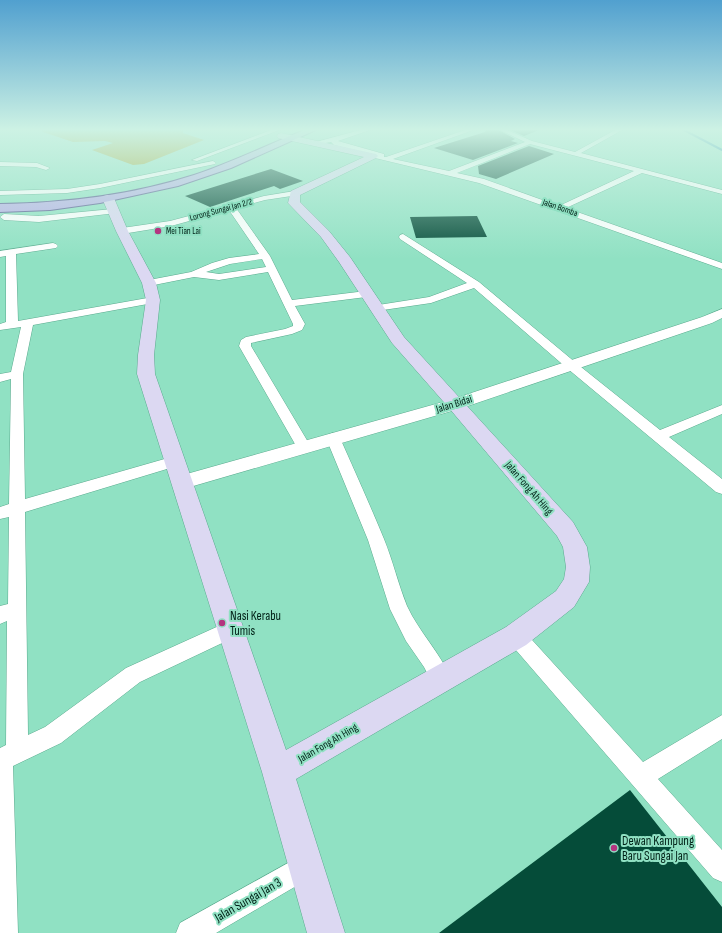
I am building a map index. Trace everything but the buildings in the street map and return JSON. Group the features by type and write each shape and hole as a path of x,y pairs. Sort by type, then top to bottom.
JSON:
{"main road":[{"path":"4,214 111,206 133,190 165,180 182,173"},
{"path":"48,200 133,190 198,177 208,173"},
{"path":"295,193 345,173"},
{"name":"Jalan Fong Ah Hing","path":"278,772 516,636 565,599 576,582 578,567 575,547 565,529 398,340 366,294 346,260 325,234 294,203 295,193"},
{"path":"0,202 60,200 105,196 152,292 146,354 146,374 232,629 278,772 326,933"}],"street":[{"path":"133,190 154,180 161,173"},
{"path":"0,193 67,191 100,186 161,173"},
{"name":"Jalan Bomba","path":"451,173 481,181 560,208 722,266"},
{"path":"560,208 638,173"},
{"path":"647,173 722,192"},
{"name":"Lorong Sungai Jan 2/2","path":"122,231 171,223 264,198 295,193"},
{"path":"231,208 265,256 299,324 298,328 288,332 250,339 245,342 245,346 304,447"},
{"path":"403,237 475,284 572,366 722,488"},
{"path":"0,254 53,246"},
{"path":"11,252 5,284 12,324"},
{"path":"0,327 152,292 194,274 204,268 229,261 265,256"},
{"path":"194,274 219,277 271,269"},
{"path":"376,308 431,300 475,284"},
{"path":"288,304 366,294"},
{"name":"Jalan Bidai","path":"183,482 456,404 707,320 722,313"},
{"path":"4,933 6,758 18,609 17,374 28,321"},
{"path":"0,378 17,374"},
{"path":"658,436 722,409"},
{"path":"333,438 376,540 399,609 413,635 431,660 441,679"},
{"path":"0,514 175,461"},
{"path":"0,616 18,609"},
{"path":"6,758 53,735 133,675 232,629"},
{"path":"516,636 722,869"},
{"path":"640,777 722,726"},
{"name":"Jalan Sungai Jan 3","path":"190,933 306,866"}],"place":[{"name":"Mei Tian Lai","path":"158,231"},
{"name":"Nasi Kerabu Tumis","path":"222,623"},
{"name":"Dewan Kampung Baru Sungai Jan","path":"614,848"}]}
